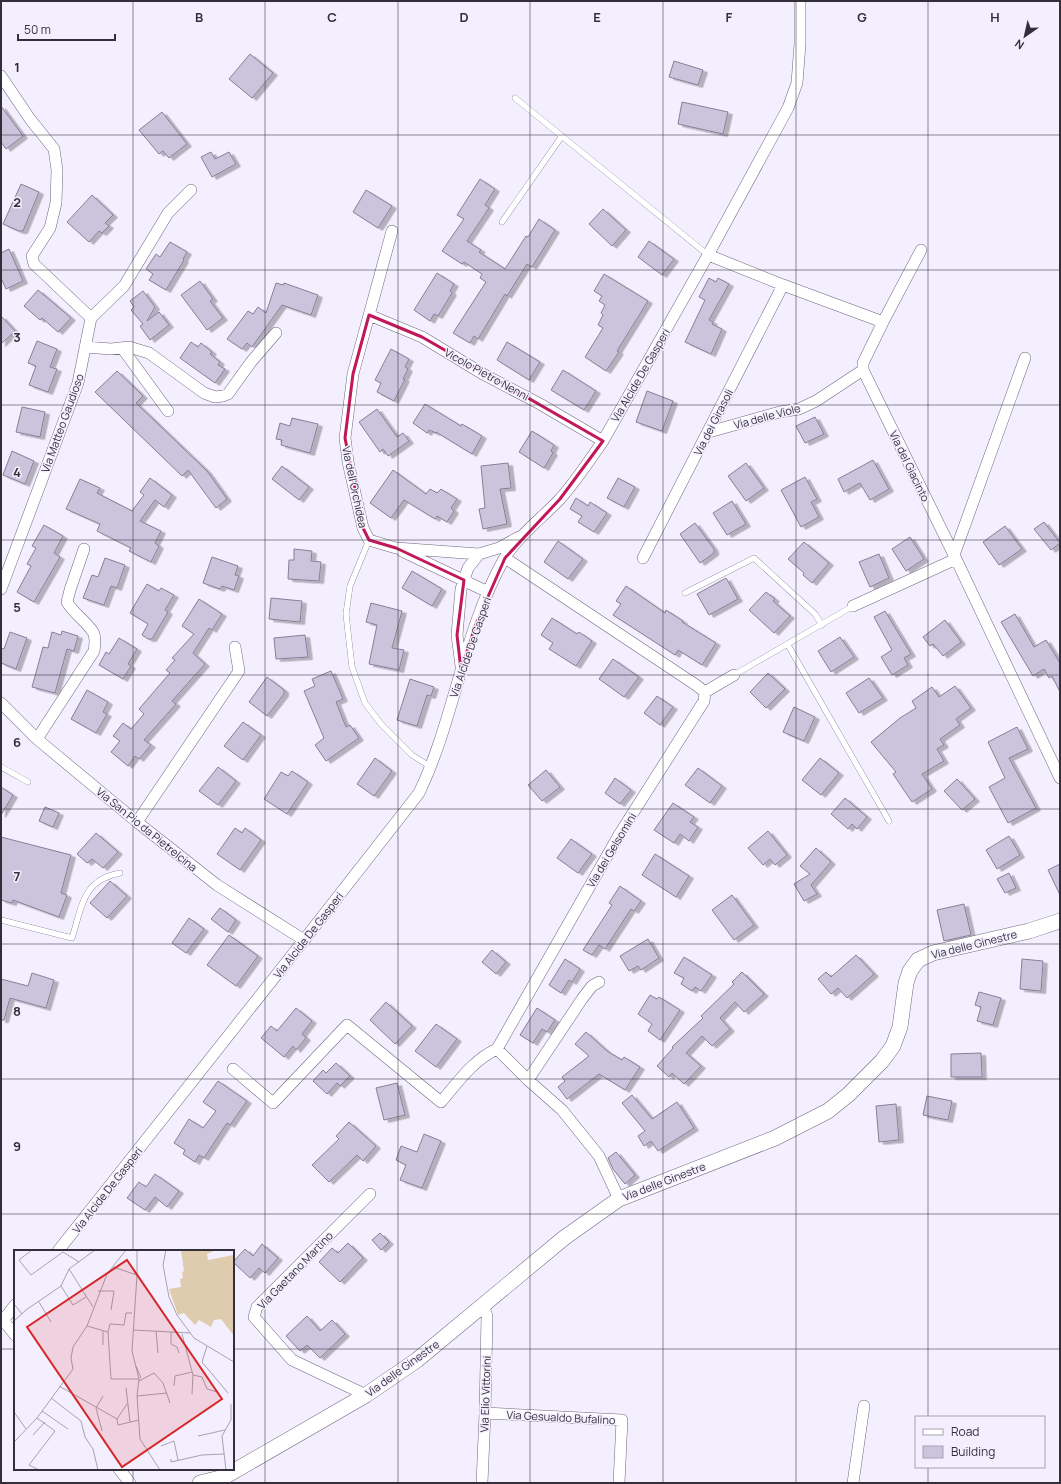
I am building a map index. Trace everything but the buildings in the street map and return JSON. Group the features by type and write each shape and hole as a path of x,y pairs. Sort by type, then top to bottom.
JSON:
{"street":[{"name":"Via Alcide De Gasperi","path":"59,1250 419,793 431,767 476,624 488,592 505,558 523,535 560,499 584,469 708,255 788,108 797,83 800,44 800,1"},
{"path":"1,76 30,119 54,149 57,170 56,203 50,228 32,256 34,264 91,318 124,286 168,214 190,190"},
{"name":"Via dell'Orchidea","path":"392,230 353,374 345,438 348,462 363,528 369,540 396,548 479,554 499,548 523,535"},
{"path":"863,370 863,363 921,250"},
{"path":"708,255 783,285 883,322"},
{"name":"Via dei Girasoli","path":"643,558 709,432 783,285"},
{"name":"Vicolo Pietro Nenni","path":"369,315 422,337 483,374 540,404 602,440"},
{"name":"Via Matteo Gaudioso","path":"1,589 78,383 91,318"},
{"path":"85,347 111,349 129,347 149,353 204,393 215,397 228,394 251,362 276,333"},
{"path":"122,348 168,411"},
{"path":"854,606 955,557 1025,358"},
{"name":"Via delle Viole","path":"709,432 780,412 799,409 816,401 863,370"},
{"name":"Via del Giacinto","path":"863,370 955,557 1060,778"},
{"path":"396,548 488,592"},
{"path":"37,739 94,651 96,643 93,632 72,611 67,602 84,549"},
{"path":"461,670 457,635 461,589 468,568 479,554"},
{"path":"505,558 705,692 734,676"},
{"path":"137,822 239,671 235,647"},
{"name":"Via dei Gelsomini","path":"497,1049 619,835 704,701 705,692"},
{"name":"Via San Pio da Pietrelcina","path":"1,703 37,739 137,822 217,885 304,940"},
{"name":"Via delle Ginestre","path":"200,1483 224,1477 366,1395 417,1360 564,1238 619,1199 775,1138 828,1111 843,1099 882,1061 893,1046 900,1028 906,983 910,971 918,960 933,953 1029,931 1060,921"},
{"path":"528,1080 582,998 592,986 599,982"},
{"path":"233,1069 273,1103 347,1025 441,1102 474,1064 487,1054 497,1049 528,1080 562,1110 599,1156 619,1199"},
{"name":"Via Gaetano Martino","path":"366,1395 292,1360 254,1317 257,1307 370,1194"},
{"name":"Via Elio Vittorini","path":"482,1483 487,1316 483,1305"},
{"path":"14,1306 2,1322 14,1334"},
{"path":"853,1483 864,1406"},
{"name":"Via Gesualdo Bufalino","path":"485,1413 622,1420 619,1483"},
{"path":"120,1470 130,1483"}],"lane":[{"path":"515,98 708,255"},
{"path":"502,222 562,136"},
{"path":"369,540 350,586 346,614 352,667 365,703 381,724 412,755 431,767"},
{"path":"685,593 754,558 815,614 822,625"},
{"path":"734,676 854,606"},
{"path":"788,645 889,821"},
{"path":"1,767 28,782"},
{"path":"1,920 72,938 86,894 93,884 111,874 120,873"}],"highlighted area":[{"path":"369,315 422,337 603,441 560,499 505,558 476,624 461,670 457,635 464,580 396,548 369,540 363,528 345,438 353,374"}]}
